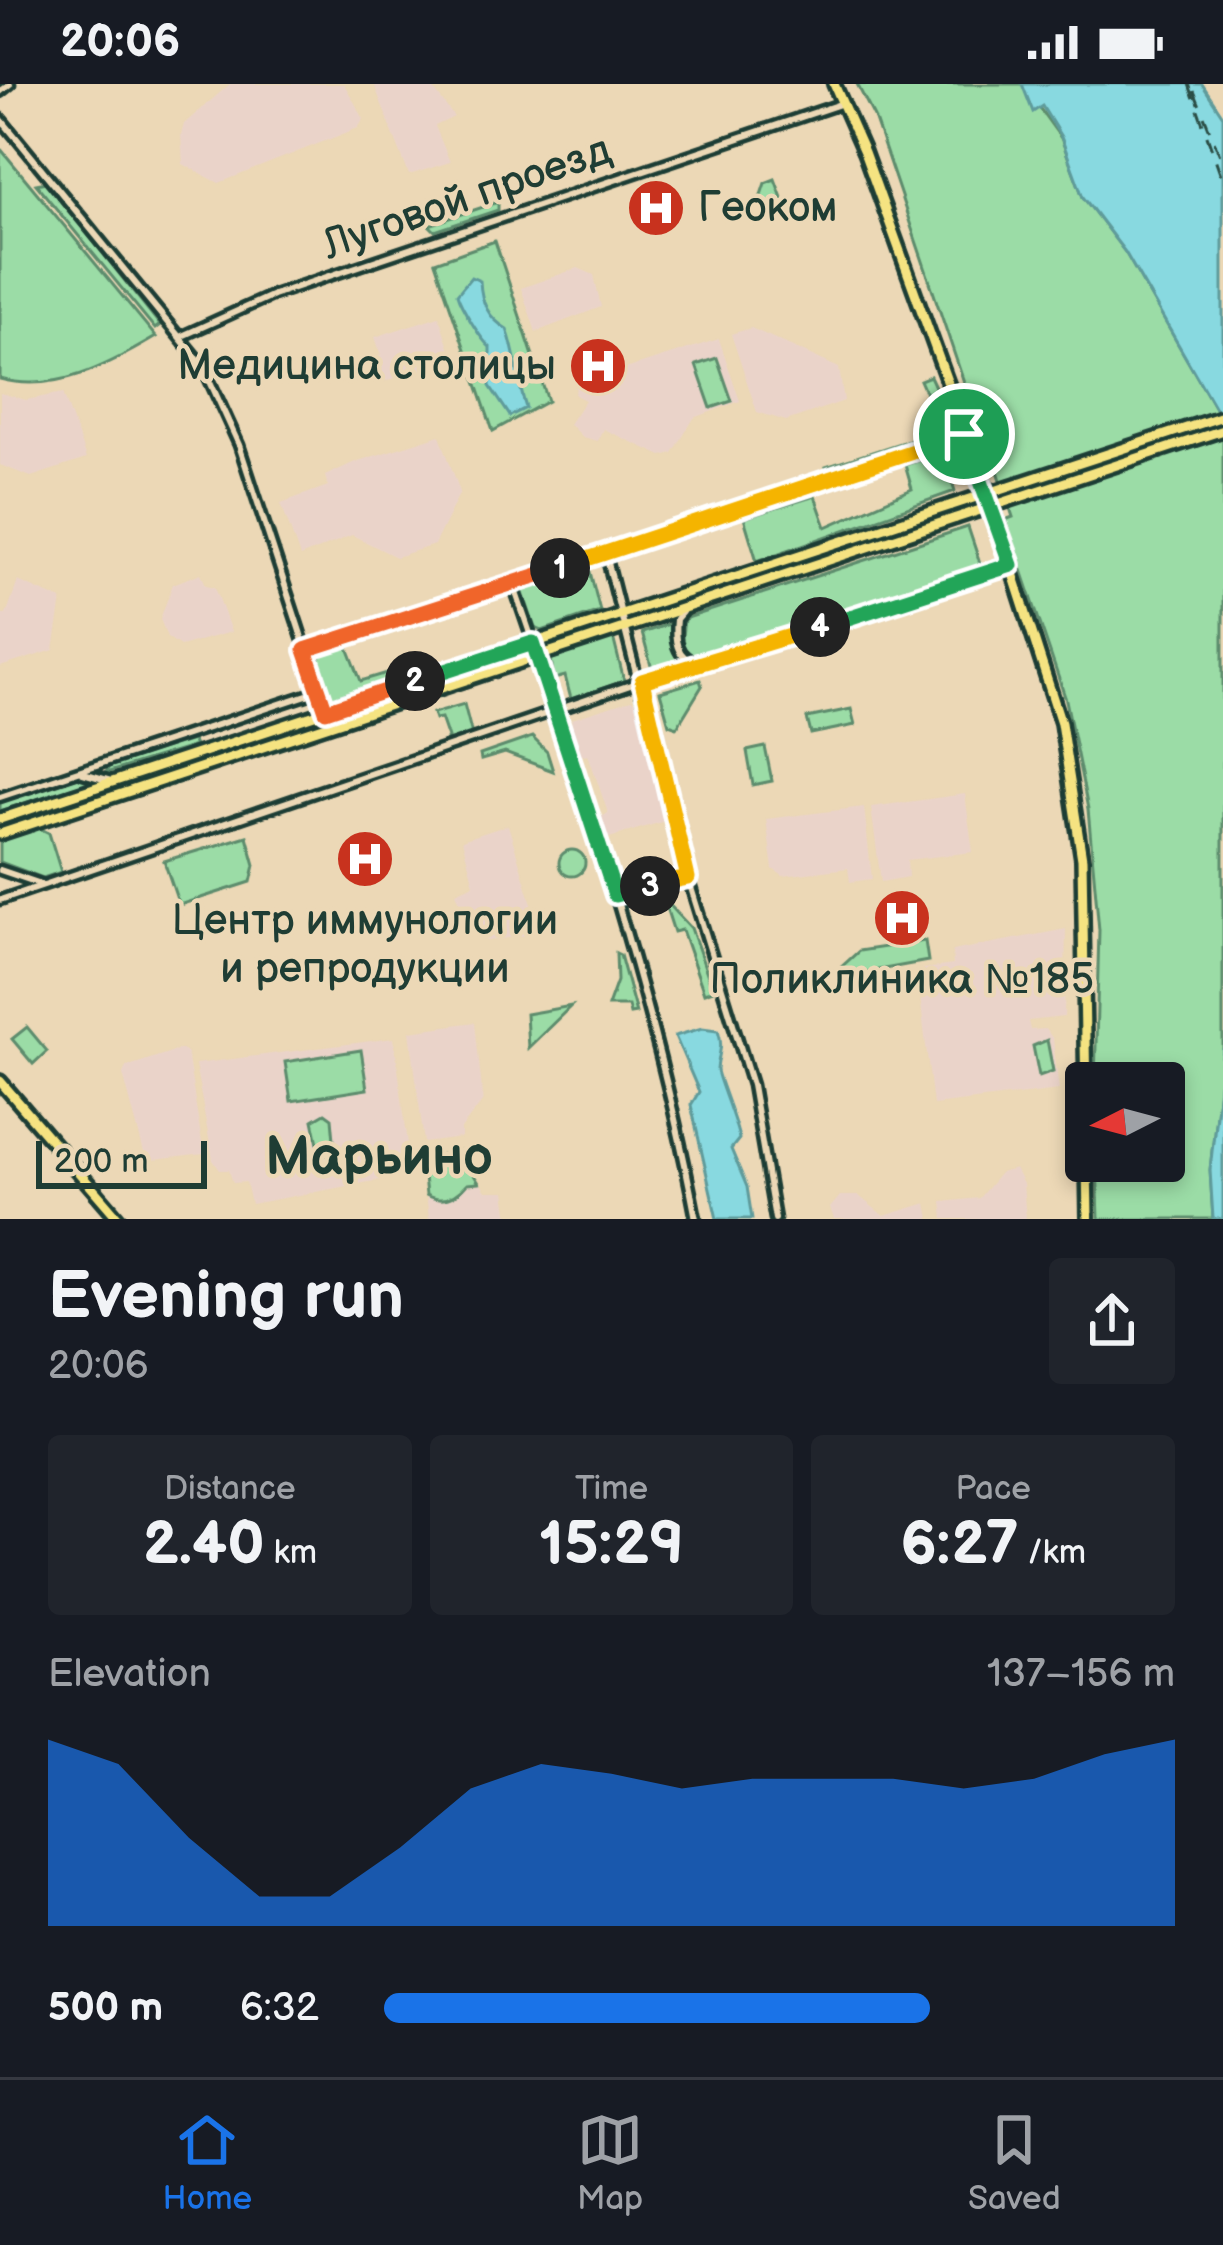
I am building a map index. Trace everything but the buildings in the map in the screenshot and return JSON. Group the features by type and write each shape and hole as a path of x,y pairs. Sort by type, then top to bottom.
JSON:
{"main road":[{"path":"833,84 1011,565 1061,723 1079,822 1088,1219"},
{"path":"0,819 1223,416"},
{"path":"0,834 1223,430"},
{"path":"0,1081 119,1219"}],"street":[{"path":"0,92 10,84"},
{"name":"Луговой проезд","path":"182,336 251,303 842,103"},
{"path":"0,118 182,336 215,388 239,445 326,711"},
{"path":"305,650 964,434"},
{"path":"606,554 642,681 688,878 752,1085 775,1219"},
{"path":"0,900 642,681 1011,565"},
{"path":"513,584 615,895 668,1086 696,1219"},
{"path":"688,607 676,619 674,637 686,659 700,663"},
{"path":"0,797 319,692"},
{"path":"80,772 112,782"},
{"path":"0,870 45,885"},
{"path":"615,895 688,878"}],"shaded area":[{"path":"230,84 344,84 364,119 358,128 219,183 183,164 181,135 184,124"},
{"path":"374,84 430,84 454,117 435,126 450,162 409,175"},
{"path":"578,268 594,275 601,307 536,332 521,288"},
{"path":"439,316 453,360 376,384 368,360 381,355 375,337"},
{"path":"751,328 839,368 844,401 786,421 757,412 731,334"},
{"path":"719,339 740,401 694,418 673,453 662,456 603,429 597,441 582,437 569,424 585,400 575,395 576,385"},
{"path":"0,393 26,400 63,393 86,459 31,477 0,465"},
{"path":"440,435 460,492 434,545 396,557 352,535 300,557 281,503 328,486 325,476 355,462"},
{"path":"201,573 206,585 215,587 231,632 180,646 167,637 160,619 173,584"},
{"path":"18,581 62,600 54,650 0,667 0,615 6,615"},
{"path":"631,700 638,703 668,820 606,839 599,818 608,813 588,754 580,756 570,726 572,719"},
{"path":"965,794 973,852 907,860 908,877 881,882 871,807"},
{"path":"864,807 872,879 850,882 848,868 783,876 773,869 766,819"},
{"path":"508,825 541,933 488,941 468,923 456,892 474,884 462,840"},
{"path":"1066,929 1064,1017 1028,1021 1030,1030 1046,1029 1053,1039 1059,1090 933,1105 917,970 953,965 952,951"},
{"path":"475,1022 483,1101 461,1129 461,1138 424,1143 410,1031"},
{"path":"394,1038 412,1174 251,1204 246,1182 233,1183 229,1170 220,1170 213,1160 195,1064"},
{"path":"180,1049 187,1053 204,1154 146,1161 123,1074 126,1067"},
{"path":"459,1151 486,1191 505,1191 509,1219 429,1219 422,1159"},
{"path":"1015,1169 1023,1184 1026,1219 944,1219 942,1202 979,1198 1000,1173"},
{"path":"840,1196 859,1196 884,1216 927,1203 930,1219 834,1219 830,1208"}],"green space":[{"path":"857,84 1022,84 1061,138 1083,197 1125,252 1223,422 1223,1049 1210,1170 1213,1219 1099,1219 1098,1182 1185,1182 1185,1062 1096,1062 1099,930 1088,809 1066,700 1005,520 1013,517 998,471 988,471 982,455 987,450 874,117"},
{"path":"0,148 156,337 100,367 61,380 21,383 0,379"},
{"path":"775,179 788,214 768,222 760,198 765,183"},
{"path":"46,182 160,325 155,329 36,184"},
{"path":"498,202 498,210 435,231 429,225"},
{"path":"495,241 548,401 493,431 435,262"},
{"path":"717,358 732,401 711,408 696,365"},
{"path":"930,376 949,417 940,426 920,380"},
{"path":"918,437 920,442 828,472 826,467"},
{"path":"925,453 946,462 955,491 757,561 744,518 815,496 826,527 912,489 905,465 926,458"},
{"path":"953,515 641,616 646,613"},
{"path":"968,527 981,566 698,660 681,645 684,619"},
{"path":"588,564 600,611 542,631 535,628 522,590 525,584"},
{"path":"672,623 675,651 685,663 653,673 642,633"},
{"path":"613,637 624,681 571,699 565,676 554,679 551,659"},
{"path":"347,645 361,681 394,671 395,679 331,699 318,660 324,652"},
{"path":"700,680 702,686 677,727 669,724 660,692"},
{"path":"464,704 472,735 441,746 448,738 441,718 435,719 433,713"},
{"path":"851,709 855,725 811,734 807,718"},
{"path":"532,737 547,752 553,771 505,753 481,760 480,755"},
{"path":"192,740 195,746 106,773 109,766"},
{"path":"765,747 772,781 753,785 747,751"},
{"path":"81,776 94,781 0,811 0,802"},
{"path":"39,828 49,833 61,872 43,878 0,862 0,841"},
{"path":"247,836 255,865 251,882 179,905 164,861"},
{"path":"572,850 585,863 572,876 559,863"},
{"path":"663,898 691,928 713,990 704,993 682,930 674,932"},
{"path":"925,941 928,961 840,977 838,970 859,951"},
{"path":"616,953 636,1013 630,1014 628,1006 608,1006 617,981"},
{"path":"571,1006 528,1048 526,1014"},
{"path":"27,1027 47,1051 33,1064 12,1039"},
{"path":"1047,1040 1053,1071 1039,1076 1033,1046"},
{"path":"361,1050 367,1089 291,1101 285,1062"},
{"path":"325,1113 332,1118 335,1151 321,1157 313,1120"},
{"path":"459,1151 479,1183 467,1184 448,1198 426,1195 422,1159"}],"water":[{"path":"1022,84 1202,84 1223,116 1223,422 1125,252 1083,197 1061,137 1042,106 1033,112"},
{"path":"471,277 480,281 487,309 507,329 510,339 526,408 510,416 490,386 490,347 457,294"},
{"path":"702,1028 718,1030 720,1036 717,1070 739,1139 731,1149 747,1187 752,1219 717,1219 691,1105 699,1092 675,1036"},
{"path":"1223,1049 1223,1219 1213,1219 1210,1170"}],"ferry route":[{"path":"1189,84 1223,181"},
{"path":"1194,91 1223,163"}],"place":[{"name":"Геоком","path":"656,208"},
{"name":"Медицина столицы","path":"598,366"},
{"name":"Центр иммунологии и репродукции","path":"365,859"},
{"name":"Поликлиника №185","path":"902,918"}],"district":[{"name":"Марьино","path":"379,1157"}],"route":[{"path":"964,434 1011,565 642,681 688,878 615,895 533,643 326,711 305,650 964,434"}]}
